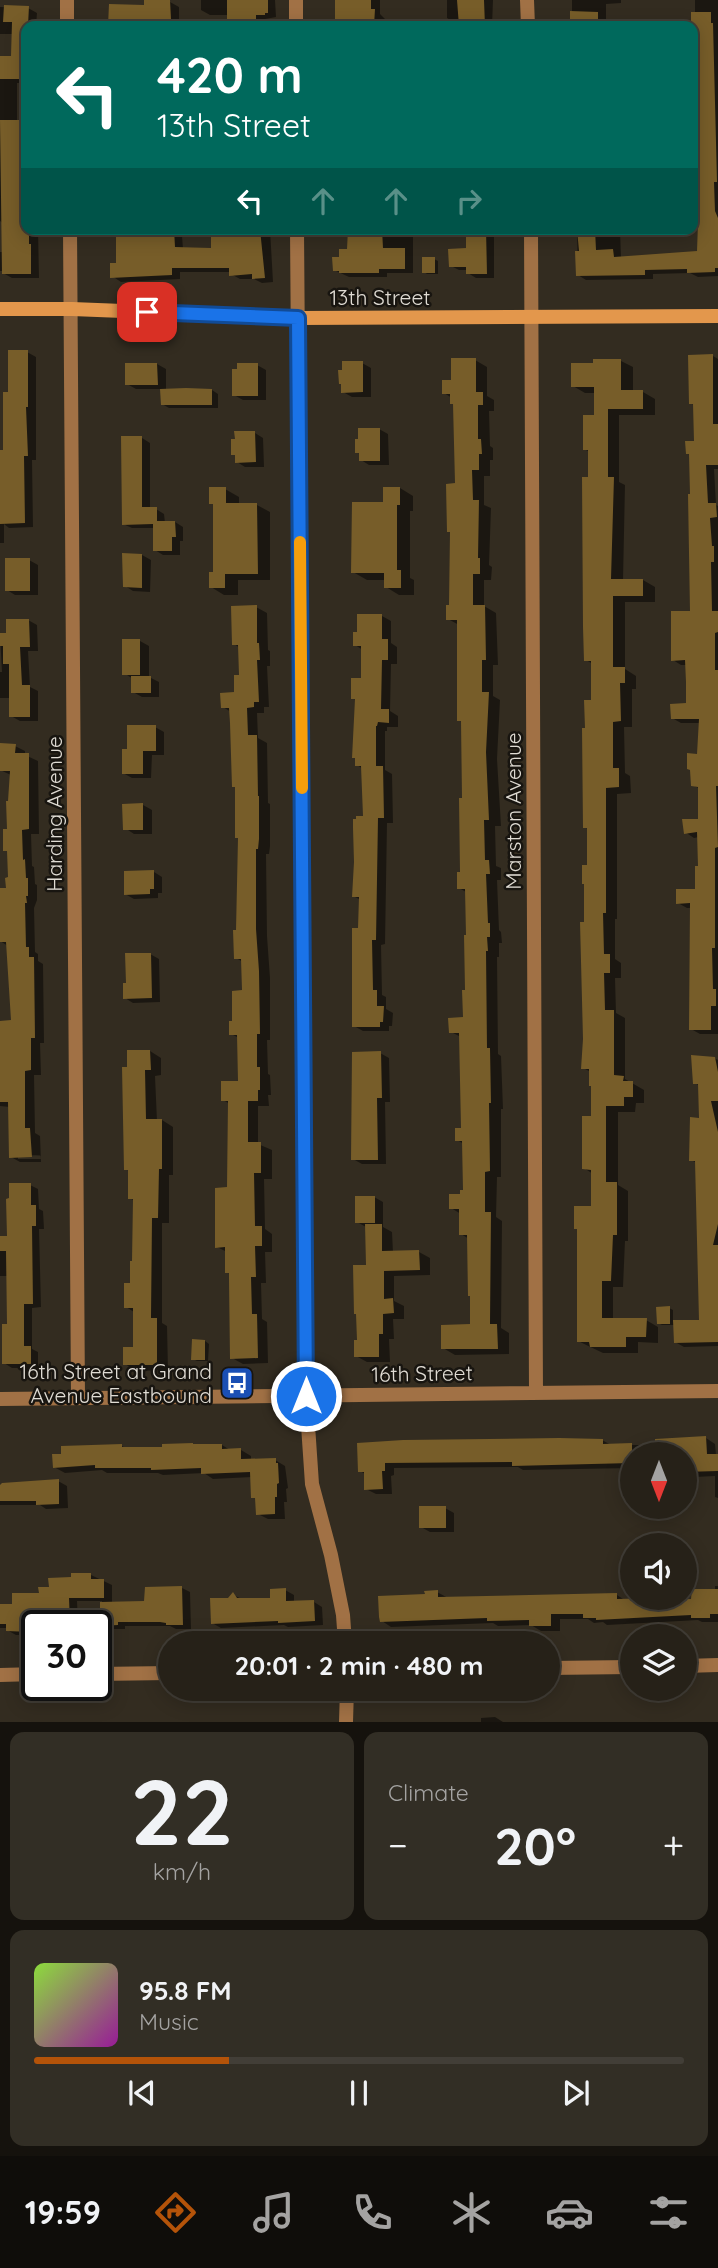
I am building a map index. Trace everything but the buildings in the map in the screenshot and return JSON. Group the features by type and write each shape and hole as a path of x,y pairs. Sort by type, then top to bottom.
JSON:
{"main road":[{"name":"13th Street","path":"0,309 72,309 298,318 718,316"}],"street":[{"path":"66,0 67,21"},
{"path":"296,0 296,21"},
{"path":"527,0 528,21"},
{"name":"Harding Avenue","path":"70,235 78,1398"},
{"path":"297,235 306,1396 312,1484 331,1555 344,1615 345,1631"},
{"name":"Marston Avenue","path":"531,235 536,1393"},
{"name":"16th Street","path":"0,1399 718,1391"},
{"path":"697,1666 718,1665"},
{"path":"560,1668 620,1667"},
{"path":"112,1674 158,1672"},
{"path":"0,1675 21,1674"},
{"path":"346,1722 347,1701"}],"slow traffic":[{"path":"300,542 302,788"}],"place":[{"name":"16th Street at Grand Avenue Eastbound","path":"237,1383"}],"route":[{"path":"147,312 298,318 306,1396"}]}
